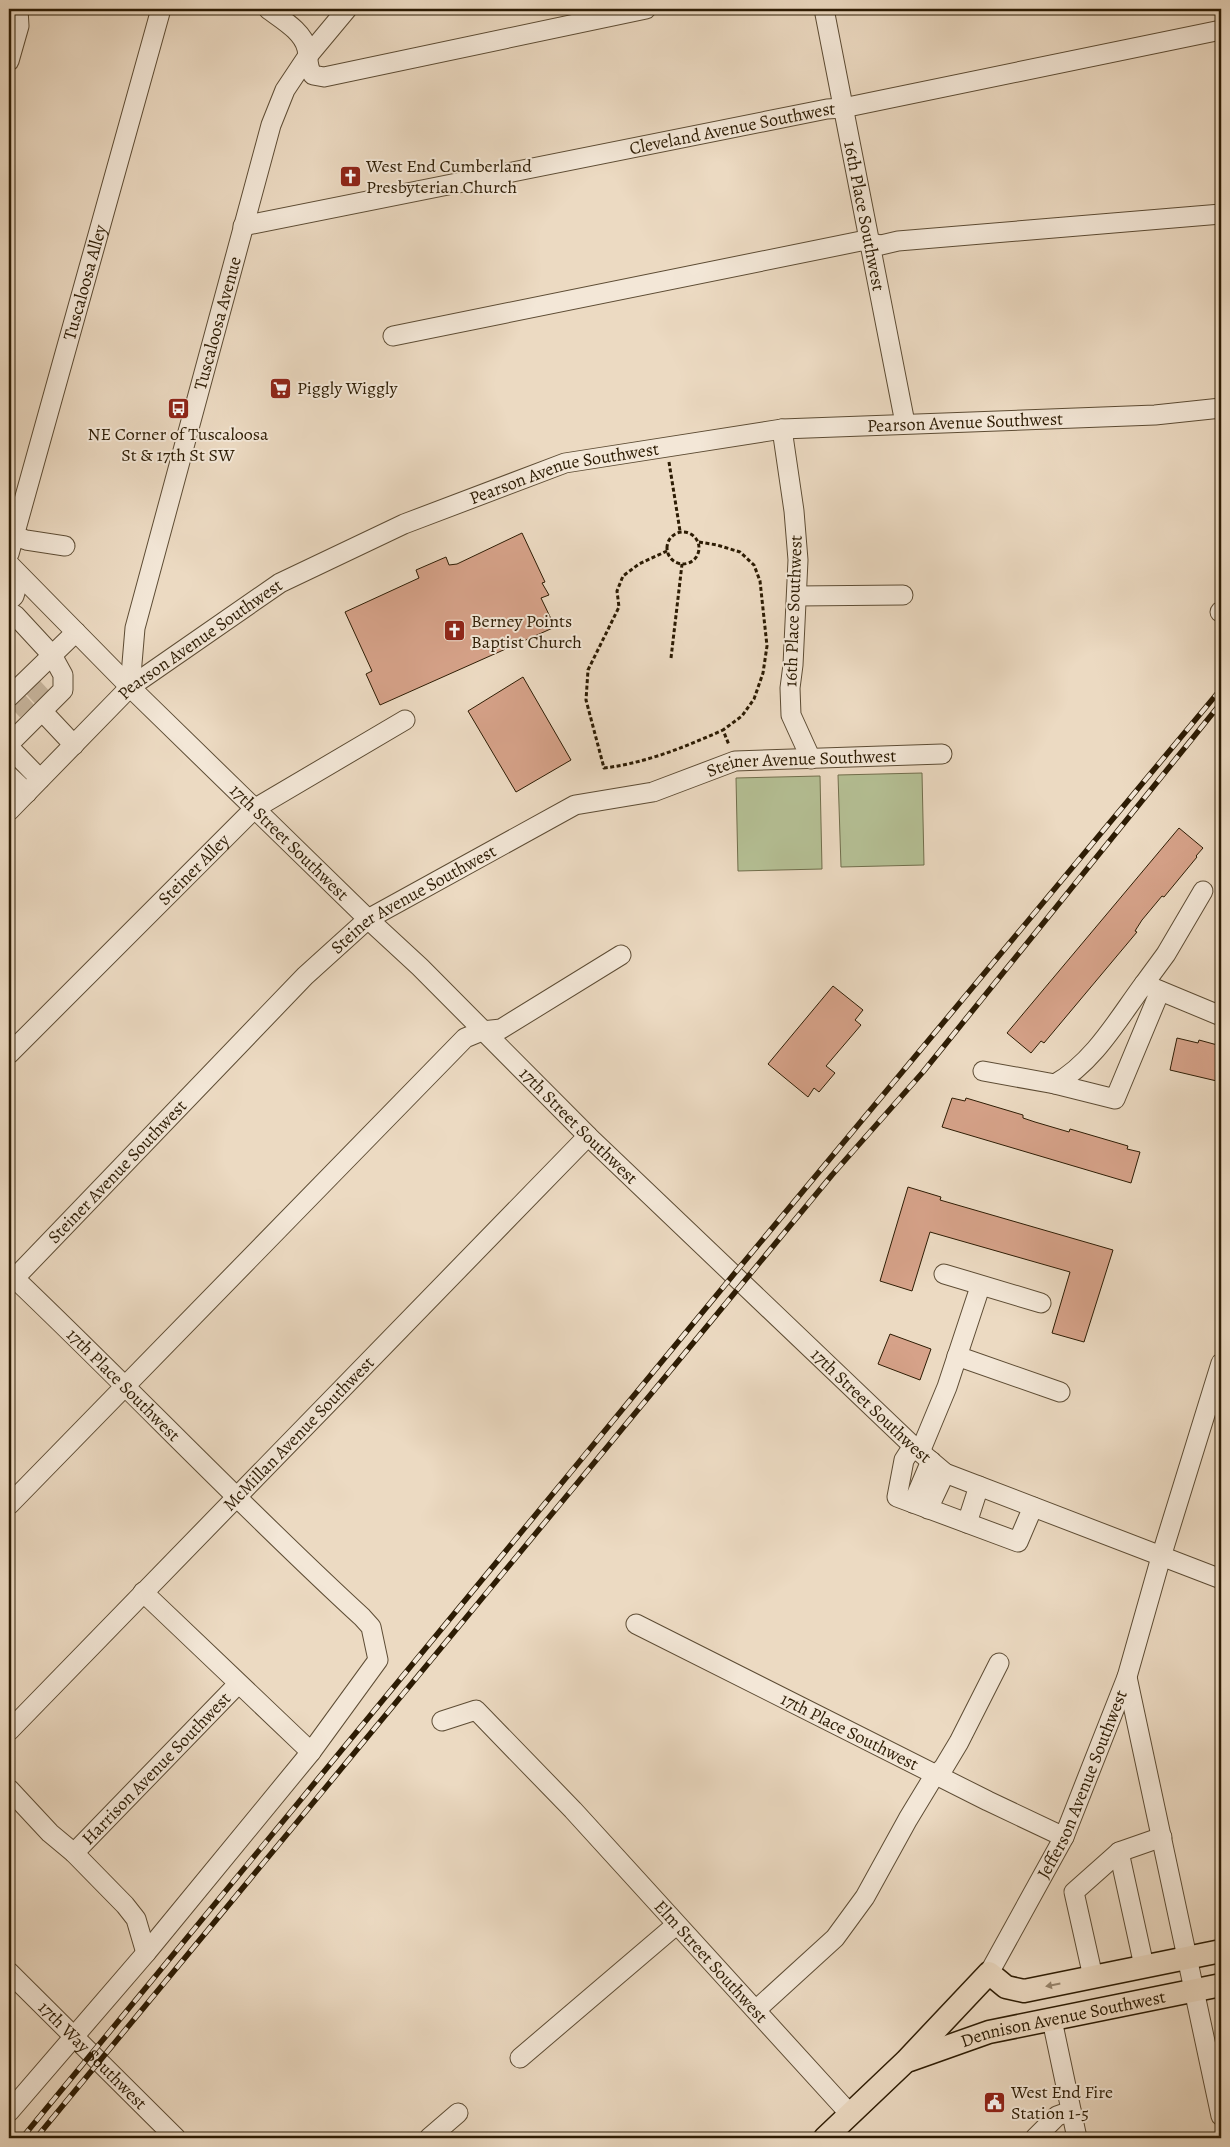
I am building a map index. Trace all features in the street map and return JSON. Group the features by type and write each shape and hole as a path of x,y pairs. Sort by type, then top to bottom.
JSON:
{"main road":[{"name":"Dennison Avenue Southwest","path":"989,1973 1006,1987 1024,1991 1091,1966 1144,1966 1221,1951"},
{"name":"Jefferson Avenue Southwest","path":"825,2138 906,2061 989,1973"},
{"name":"Dennison Avenue Southwest","path":"906,2061 988,2032 1221,1985"}],"street":[{"path":"9,61 19,26 18,9"},
{"name":"Tuscaloosa Alley","path":"9,554 161,9"},
{"path":"268,9 301,36 306,48 307,65 312,75 324,76 646,9"},
{"name":"Tuscaloosa Avenue","path":"130,687 135,628 271,125 285,90 307,57 347,9"},
{"name":"16th Place Southwest","path":"824,9 905,423"},
{"name":"Cleveland Avenue Southwest","path":"243,226 817,111 843,108 1221,30"},
{"path":"393,336 861,241 881,244 1221,214"},
{"name":"Pearson Avenue Southwest","path":"9,811 130,687 280,583 404,524 565,463 782,429 1155,415 1218,409"},
{"name":"16th Place Southwest","path":"782,429 794,511 798,560 790,715 811,759"},
{"path":"13,535 26,540 65,546"},
{"path":"14,570 12,608 52,655 63,675 63,690 39,709 9,745 40,779"},
{"name":"17th Street Southwest","path":"14,570 254,809 368,919 420,966 482,1031 588,1136 921,1453 945,1473 1221,1580"},
{"path":"797,596 903,595"},
{"path":"11,696 76,632"},
{"path":"39,709 74,745"},
{"name":"Steiner Alley","path":"9,1054 254,809 405,720"},
{"name":"Steiner Avenue Southwest","path":"11,1279 305,976 368,919 575,805 653,792 735,762 942,754"},
{"path":"9,776 27,793"},
{"path":"983,1071 1055,1084 1114,1099 1152,988 1166,954 1203,891"},
{"path":"9,1505 465,1038 482,1031 501,1030 621,955"},
{"path":"1152,988 1221,1016"},
{"path":"1055,1084 1073,1074 1152,988"},
{"name":"McMillan Avenue Southwest","path":"9,1731 588,1136"},
{"path":"944,1274 980,1287 1040,1303"},
{"name":"17th Place Southwest","path":"11,1279 125,1387 371,1627 378,1660 311,1752 146,1954 74,2037"},
{"path":"980,1287 947,1387 921,1453 904,1460 897,1497 1018,1542 1033,1507"},
{"path":"957,1356 1060,1392"},
{"name":"Jefferson Avenue Southwest","path":"989,1973 1064,1837 1127,1677 1161,1557 1221,1363"},
{"path":"921,1506 945,1473"},
{"path":"967,1523 979,1486"},
{"path":"143,1592 311,1752"},
{"name":"17th Place Southwest","path":"636,1624 1064,1837"},
{"path":"756,2010 835,1938 865,1897 908,1819 959,1742 999,1663"},
{"path":"1127,1677 1196,1991 1221,2116"},
{"name":"Harrison Avenue Southwest","path":"74,1853 238,1684"},
{"name":"Elm Street Southwest","path":"442,1721 476,1710 573,1810 850,2114"},
{"path":"9,1789 50,1833 74,1853 136,1919 146,1954"},
{"path":"1091,1966 1074,1892 1119,1852 1162,1837"},
{"path":"1119,1852 1144,1966"},
{"path":"520,2058 676,1925"},
{"name":"17th Way Southwest","path":"9,1972 176,2138"},
{"path":"1052,2020 1077,2138"},
{"path":"9,2112 74,2037"},
{"path":"1035,2138 1057,2116 1071,2111"},
{"path":"429,2138 458,2113"}],"path":[{"path":"666,447 680,531"},
{"path":"667,550 639,564 623,576 617,591 619,607 588,670 586,700 604,768 619,766 670,752 723,730 742,716 754,700 763,673 768,646 760,581 754,565 740,552 699,542 690,533 680,531 672,536 668,541 667,550 671,559 682,564 694,560 698,555 699,542"},
{"path":"671,658 682,564"},
{"path":"723,730 735,762"}],"green space":[{"path":"922,773 924,865 841,867 838,775"},
{"path":"820,776 822,869 738,871 736,778"}],"building":[{"path":"522,533 545,582 542,583 549,595 541,598 555,627 380,705 366,674 372,671 345,612 419,578 416,570 446,557 449,565 457,564"},
{"path":"523,677 571,760 516,792 468,711"},
{"path":"1179,828 1203,848 1164,897 1162,896 1142,920 1135,931 1137,932 1044,1043 1041,1041 1031,1053 1007,1033"},
{"path":"833,986 863,1010 855,1020 861,1025 826,1066 835,1073 819,1092 814,1088 808,1097 768,1064"},
{"path":"1177,1038 1198,1043 1199,1040 1221,1046 1221,1082 1170,1070"},
{"path":"952,1098 965,1101 966,1098 1023,1115 1023,1118 1035,1122 1069,1132 1070,1129 1128,1146 1127,1149 1140,1152 1131,1183 942,1127"},
{"path":"908,1187 941,1197 940,1200 1113,1250 1084,1342 1052,1333 1070,1272 930,1232 912,1291 880,1281"},
{"path":"890,1334 931,1349 920,1380 878,1364"}],"tunnel":[{"path":"29,683 42,697"},
{"path":"14,697 28,712"}],"railway":[{"path":"22,2138 734,1274 1221,689"},
{"path":"36,2138 832,1175 923,1072 1221,703"}],"place":[{"name":"West End Cumberland Presbyterian Church","path":"350,176"},
{"name":"Piggly Wiggly","path":"281,388"},
{"name":"NE Corner of Tuscaloosa St & 17th St SW","path":"178,409"},
{"name":"Berney Points Baptist Church","path":"455,631"},
{"name":"West End Fire Station 1-5","path":"995,2102"}]}
